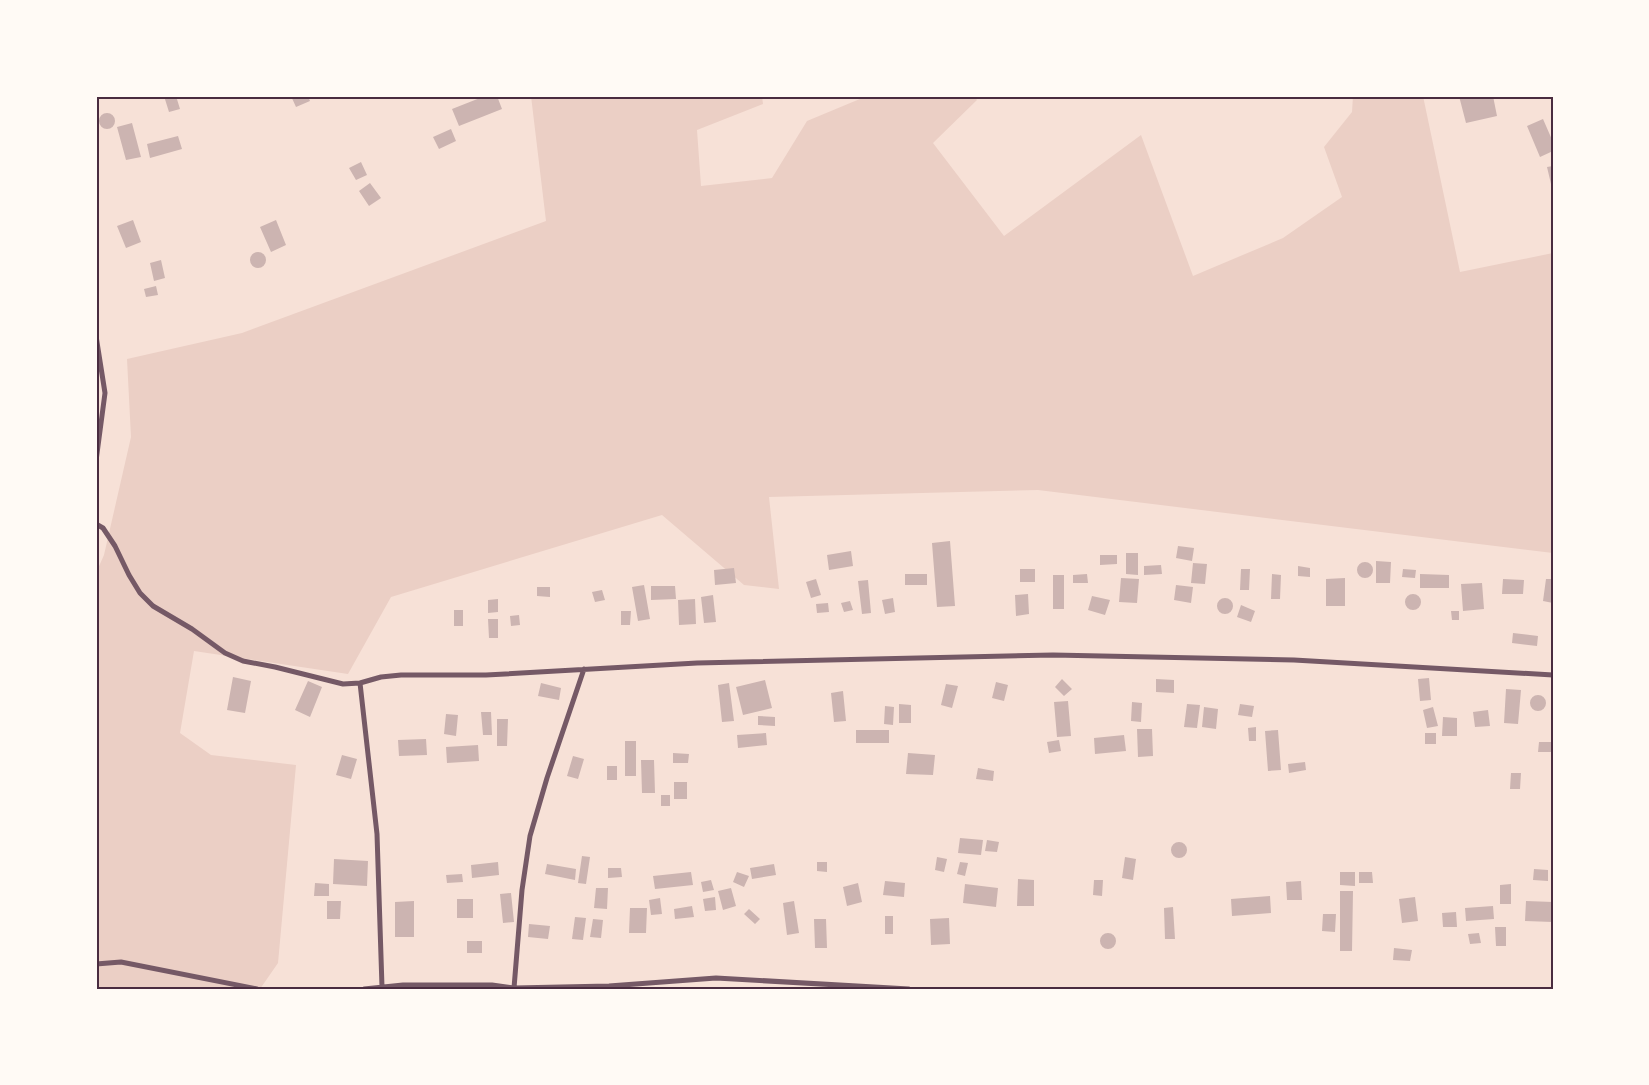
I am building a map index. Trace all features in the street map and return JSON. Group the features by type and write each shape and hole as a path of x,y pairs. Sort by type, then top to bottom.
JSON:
{"street":[{"path":"96,336 105,393 96,461"},
{"path":"96,524 103,528 115,546 140,593 153,606 192,629 226,653 243,661 344,684 360,683 381,677 486,675 746,662 1063,656 1294,660 1553,675"},
{"path":"514,988 522,890 530,836 547,778 584,669"},
{"path":"360,683 377,834 382,987"},
{"path":"96,964 121,962 257,989"},
{"path":"364,989 492,985 514,988 609,986 716,978 909,989"}],"shaded area":[{"path":"531,96 762,96 763,104 697,130 701,186 772,178 807,121 867,96 974,96 977,100 933,143 1004,236 1141,135 1193,276 1283,238 1342,197 1324,147 1352,112 1353,96 1423,96 1460,272 1553,253 1553,553 1038,490 769,497 779,589 744,585 662,515 391,597 348,674 194,651 180,733 211,755 296,765 278,963 260,989 96,989 96,573 104,555 131,437 127,359 242,333 546,221"}],"building":[{"path":"164,96 176,96 180,109 169,112"},
{"path":"291,96 308,96 310,101 296,107"},
{"path":"485,96 497,96 502,109 459,126 452,109"},
{"path":"1459,96 1493,96 1497,116 1466,123"},
{"path":"104,113 110,113 115,118 113,127 104,129 99,124 99,118"},
{"path":"1543,119 1553,142 1553,151 1540,157 1527,126"},
{"path":"132,123 141,157 126,160 117,127"},
{"path":"451,129 456,141 439,149 433,137"},
{"path":"178,136 182,149 150,158 147,144"},
{"path":"361,162 367,175 356,180 349,168"},
{"path":"1553,166 1553,184 1551,184 1547,167"},
{"path":"370,183 381,198 369,206 359,191"},
{"path":"133,220 141,242 126,248 117,226"},
{"path":"276,220 286,245 271,252 260,227"},
{"path":"255,252 261,252 266,257 264,266 255,268 250,263 250,257"},
{"path":"161,260 165,278 154,281 150,263"},
{"path":"156,286 158,295 146,297 144,289"},
{"path":"950,541 955,606 937,607 932,543"},
{"path":"1178,546 1194,548 1192,561 1176,558"},
{"path":"851,551 853,566 829,570 827,555"},
{"path":"1126,553 1138,553 1138,575 1126,574"},
{"path":"1100,555 1117,555 1117,564 1100,565"},
{"path":"1376,561 1391,562 1390,583 1376,583"},
{"path":"1362,562 1368,562 1373,567 1371,576 1362,578 1357,573 1357,567"},
{"path":"1193,563 1207,564 1205,584 1191,583"},
{"path":"1161,565 1162,574 1144,575 1144,566"},
{"path":"1298,566 1310,568 1310,577 1298,576"},
{"path":"734,568 736,583 715,585 714,570"},
{"path":"1020,569 1035,569 1035,582 1020,582"},
{"path":"1241,569 1250,569 1249,590 1240,590"},
{"path":"1403,569 1416,570 1415,578 1402,577"},
{"path":"905,574 927,574 927,585 905,585"},
{"path":"1087,574 1088,583 1073,583 1073,575"},
{"path":"1272,574 1281,575 1280,599 1271,599"},
{"path":"1420,574 1449,575 1449,588 1420,588"},
{"path":"1053,575 1064,575 1064,609 1053,609"},
{"path":"1121,578 1139,579 1137,603 1119,602"},
{"path":"1345,578 1345,606 1326,606 1326,579"},
{"path":"816,579 821,595 811,598 806,582"},
{"path":"1503,579 1524,580 1523,594 1502,594"},
{"path":"1546,579 1553,579 1553,603 1543,601"},
{"path":"868,580 871,613 862,614 858,581"},
{"path":"1482,583 1484,609 1463,611 1461,584"},
{"path":"644,585 650,619 638,621 632,587"},
{"path":"1176,585 1193,587 1191,603 1174,600"},
{"path":"651,586 675,586 676,599 651,600"},
{"path":"537,587 550,587 550,597 537,596"},
{"path":"602,590 605,600 595,602 592,592"},
{"path":"1028,594 1029,614 1016,616 1015,595"},
{"path":"1410,594 1416,594 1421,599 1419,608 1410,610 1405,605 1405,599"},
{"path":"713,595 716,622 704,623 701,597"},
{"path":"1092,596 1110,600 1105,615 1088,610"},
{"path":"893,598 895,612 885,614 882,600"},
{"path":"1222,598 1228,598 1233,603 1231,612 1222,614 1217,609 1217,603"},
{"path":"498,599 498,612 488,613 488,600"},
{"path":"695,599 696,624 679,625 678,600"},
{"path":"850,601 853,610 844,612 841,603"},
{"path":"828,603 829,612 817,613 816,604"},
{"path":"1241,605 1255,611 1251,622 1237,617"},
{"path":"454,610 463,610 463,626 454,626"},
{"path":"621,611 631,611 630,625 621,625"},
{"path":"1451,611 1459,611 1459,620 1452,620"},
{"path":"519,615 520,625 511,626 510,616"},
{"path":"488,619 498,619 498,638 489,638"},
{"path":"1513,633 1538,636 1537,646 1512,643"},
{"path":"233,677 251,681 245,713 227,710"},
{"path":"1429,678 1431,700 1420,701 1418,679"},
{"path":"1062,679 1072,689 1064,696 1055,687"},
{"path":"1156,679 1174,680 1174,693 1156,692"},
{"path":"765,680 772,708 743,715 736,687"},
{"path":"308,681 322,687 310,717 295,710"},
{"path":"996,682 1008,685 1004,701 992,698"},
{"path":"541,683 561,688 559,700 538,696"},
{"path":"729,683 734,721 722,722 718,685"},
{"path":"946,684 958,686 952,708 941,705"},
{"path":"1506,689 1521,690 1518,724 1504,723"},
{"path":"843,691 846,721 834,722 831,693"},
{"path":"1535,695 1541,695 1546,700 1544,709 1535,711 1530,706 1530,700"},
{"path":"1068,701 1071,736 1057,737 1054,702"},
{"path":"1132,702 1142,703 1141,722 1131,721"},
{"path":"899,704 911,705 911,723 899,723"},
{"path":"1187,704 1200,705 1197,728 1184,727"},
{"path":"1240,704 1254,706 1252,717 1238,715"},
{"path":"885,706 894,707 893,725 884,724"},
{"path":"1204,707 1218,709 1216,729 1202,727"},
{"path":"1433,707 1438,726 1427,728 1423,710"},
{"path":"1488,710 1490,726 1475,727 1473,712"},
{"path":"481,712 491,712 492,735 483,735"},
{"path":"446,714 458,715 456,736 444,734"},
{"path":"758,716 775,717 775,726 758,725"},
{"path":"1443,717 1457,718 1457,736 1442,736"},
{"path":"497,719 508,719 507,746 497,746"},
{"path":"1256,727 1256,741 1249,741 1248,728"},
{"path":"1137,729 1152,729 1153,756 1138,757"},
{"path":"856,730 889,730 889,743 856,743"},
{"path":"1278,730 1281,770 1268,771 1265,731"},
{"path":"766,733 767,745 738,748 737,735"},
{"path":"1425,733 1436,733 1436,744 1425,744"},
{"path":"1124,735 1126,751 1095,754 1094,738"},
{"path":"426,739 427,755 399,756 398,740"},
{"path":"1059,740 1061,751 1049,753 1047,742"},
{"path":"625,741 636,741 636,776 625,776"},
{"path":"1539,742 1553,742 1553,752 1538,752"},
{"path":"478,745 479,761 447,763 446,747"},
{"path":"673,753 689,754 688,763 673,763"},
{"path":"908,753 935,755 933,775 906,774"},
{"path":"342,755 357,759 351,779 336,775"},
{"path":"573,756 584,759 578,779 567,776"},
{"path":"641,760 654,760 655,793 642,793"},
{"path":"1305,762 1306,770 1289,773 1288,764"},
{"path":"607,766 617,766 617,780 607,780"},
{"path":"978,768 994,771 993,781 976,779"},
{"path":"1511,773 1521,773 1520,789 1510,789"},
{"path":"674,782 687,782 687,799 674,799"},
{"path":"661,795 670,795 670,806 661,806"},
{"path":"960,838 983,840 981,855 958,853"},
{"path":"987,840 999,842 997,852 985,851"},
{"path":"1176,842 1182,842 1187,847 1185,856 1176,858 1171,853 1171,847"},
{"path":"582,856 590,857 586,884 578,883"},
{"path":"937,857 947,859 944,872 935,870"},
{"path":"1125,857 1136,859 1133,880 1122,878"},
{"path":"334,859 368,861 367,886 333,884"},
{"path":"498,862 499,875 472,878 471,865"},
{"path":"817,862 827,862 827,872 817,871"},
{"path":"960,862 968,863 965,876 957,874"},
{"path":"547,864 576,869 575,880 545,874"},
{"path":"774,864 776,875 752,879 750,868"},
{"path":"608,868 621,868 622,877 608,878"},
{"path":"1534,869 1548,870 1548,881 1533,880"},
{"path":"691,872 693,885 655,889 653,876"},
{"path":"737,872 749,876 744,887 733,882"},
{"path":"1340,872 1355,872 1355,886 1340,885"},
{"path":"1359,872 1372,872 1373,883 1359,883"},
{"path":"462,874 463,882 447,883 446,875"},
{"path":"1018,879 1034,880 1034,906 1017,906"},
{"path":"711,880 714,890 703,892 701,882"},
{"path":"1094,880 1103,880 1102,896 1093,895"},
{"path":"885,881 905,883 904,897 883,895"},
{"path":"1301,881 1302,900 1287,900 1286,882"},
{"path":"315,883 329,884 329,896 314,896"},
{"path":"858,883 862,902 847,906 843,887"},
{"path":"965,884 998,888 996,907 963,903"},
{"path":"1511,884 1511,904 1500,904 1500,885"},
{"path":"596,888 608,888 607,909 594,908"},
{"path":"731,888 736,906 723,910 718,891"},
{"path":"1340,891 1353,891 1352,951 1340,951"},
{"path":"511,893 514,922 503,923 500,894"},
{"path":"1270,896 1271,913 1232,916 1231,899"},
{"path":"715,897 716,910 705,911 703,899"},
{"path":"1415,897 1418,921 1402,923 1399,899"},
{"path":"660,898 662,914 651,915 649,900"},
{"path":"457,899 473,899 473,918 457,918"},
{"path":"327,901 341,901 340,919 327,919"},
{"path":"414,901 414,937 395,937 395,902"},
{"path":"794,901 799,933 787,935 783,903"},
{"path":"1526,901 1553,902 1553,922 1525,921"},
{"path":"692,906 694,917 675,919 674,909"},
{"path":"1493,906 1494,919 1466,921 1465,908"},
{"path":"1173,907 1175,939 1165,939 1164,908"},
{"path":"630,908 647,908 646,933 629,933"},
{"path":"749,909 760,919 755,924 744,914"},
{"path":"1456,912 1457,927 1443,927 1442,913"},
{"path":"1323,914 1336,914 1335,932 1322,931"},
{"path":"885,916 893,916 893,934 885,934"},
{"path":"575,917 586,918 583,940 572,939"},
{"path":"949,918 950,944 931,945 930,919"},
{"path":"593,919 603,920 601,938 590,937"},
{"path":"814,919 826,919 827,948 815,948"},
{"path":"529,924 550,926 548,939 528,937"},
{"path":"1495,927 1506,927 1506,946 1496,946"},
{"path":"1105,933 1111,933 1116,938 1114,947 1105,949 1100,944 1100,938"},
{"path":"1479,933 1481,943 1470,944 1468,934"},
{"path":"467,941 482,941 482,953 467,953"},
{"path":"1394,948 1412,950 1410,961 1393,960"}]}
